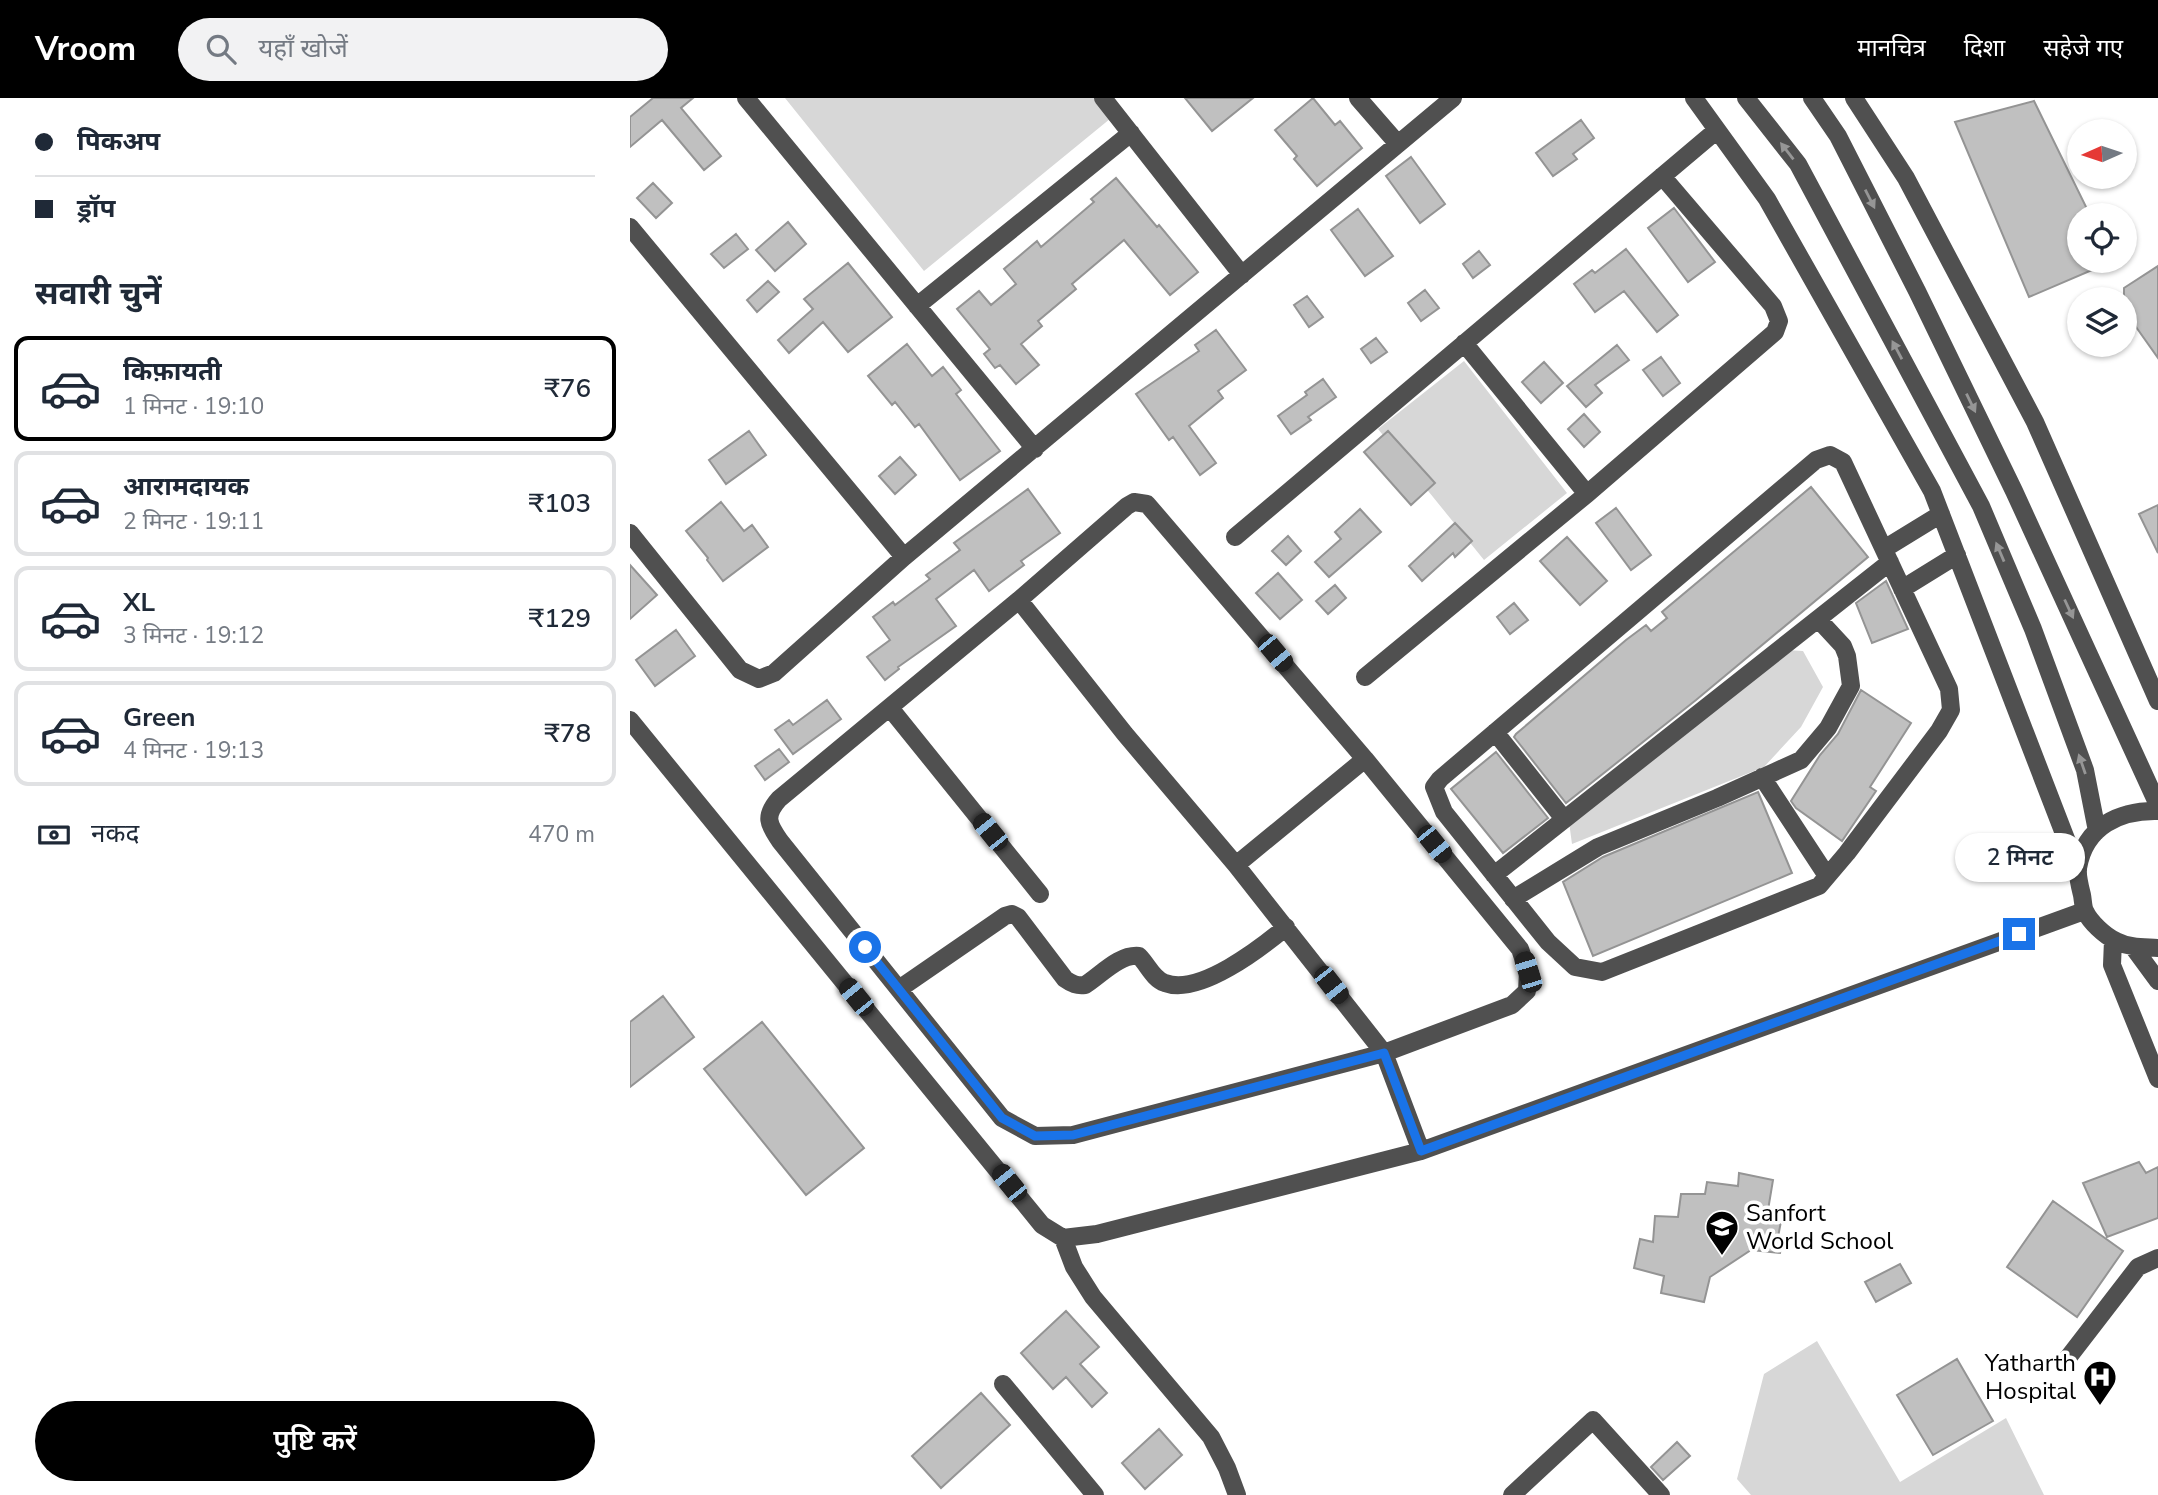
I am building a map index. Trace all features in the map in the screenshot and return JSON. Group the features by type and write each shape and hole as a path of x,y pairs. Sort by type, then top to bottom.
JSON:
{"street":[{"path":"1103,98 1242,275"},
{"path":"1358,98 1398,144"},
{"path":"630,533 740,670 759,679 774,673 904,557 1453,98"},
{"path":"1694,98 1768,199 1932,491 2078,870 2084,911 2097,927 2113,940 2133,947 2158,947"},
{"path":"1746,98 1798,164 1981,506 2033,629 2085,770 2097,831"},
{"path":"1812,98 1838,136 1917,291 2014,491 2158,805"},
{"path":"1854,98 1906,178 2035,422 2158,701"},
{"path":"749,99 1035,449"},
{"path":"1235,537 1717,130"},
{"path":"917,306 1131,133"},
{"path":"1365,677 1587,494 1775,332 1779,321 1773,306 1662,176"},
{"path":"630,227 904,557"},
{"path":"1464,343 1587,494"},
{"path":"1830,455 1843,462 1887,555 1950,689 1951,710 1939,731 1819,886 1602,972 1575,967 1548,942 1444,812 1434,788 1440,779 1816,460 1830,455"},
{"path":"1134,502 1147,505 1365,759 1520,949 1528,972 1527,991 1512,1005 1384,1053 1073,1135 1035,1136 1002,1118 770,827 771,808 779,799 890,708 1127,506 1134,502"},
{"path":"1494,875 1818,619 1887,555 1941,514"},
{"path":"1902,589 1957,555"},
{"path":"1019,600 1125,734 1286,927 1384,1053 1421,1151"},
{"path":"1513,899 1598,847 1801,760 1828,727 1851,686 1843,646 1818,619"},
{"path":"890,708 1040,894"},
{"path":"630,720 1042,1225 1063,1238 1074,1267 1093,1297 1212,1437 1237,1495"},
{"path":"1495,732 1564,819"},
{"path":"1236,865 1365,759"},
{"path":"1762,778 1827,876"},
{"path":"2078,870 2084,849 2097,831 2115,817 2137,810 2158,811"},
{"path":"1063,1238 1097,1234 1421,1151 2084,911"},
{"path":"899,989 1004,916 1012,914 1018,916 1065,979 1080,986 1132,955 1139,957 1154,976 1164,983 1190,985 1236,964 1286,927"},
{"path":"2113,940 2112,965 2158,1079"},
{"path":"2133,947 2158,981"},
{"path":"2064,1363 2138,1267 2158,1258"},
{"path":"1003,1384 1095,1495"},
{"path":"1512,1495 1593,1420 1661,1495"}],"shaded area":[{"path":"785,98 1103,98 1116,114 924,271"},
{"path":"1464,361 1567,493 1484,560 1378,429"},
{"path":"1786,650 1803,651 1823,687 1801,727 1764,767 1572,844 1569,822"},
{"path":"1817,1341 1900,1482 2006,1418 2044,1495 1751,1495 1737,1479 1764,1374"}],"building":[{"path":"653,98 693,98 681,108 721,156 704,170 662,120 630,147 630,117"},
{"path":"1185,98 1253,98 1212,131"},
{"path":"1313,98 1335,125 1340,121 1362,148 1317,186 1294,159 1297,156 1275,130"},
{"path":"2034,101 2067,168 2067,189 2077,189 2084,203 2067,203 2067,273 2085,273 2029,297 1955,122"},
{"path":"1581,120 1594,138 1573,154 1577,159 1553,176 1536,153"},
{"path":"1411,157 1445,204 1420,223 1386,176"},
{"path":"1116,178 1198,272 1170,295 1124,240 1072,284 1076,289 1038,321 1042,326 1021,344 1039,365 1016,384 1000,365 995,368 984,354 990,349 957,309 979,291 991,305 1016,284 1004,269 1037,241 1041,247 1094,202 1091,199"},
{"path":"653,183 672,203 656,218 637,198"},
{"path":"1674,208 1715,262 1688,282 1648,228"},
{"path":"1358,209 1393,256 1365,276 1331,230"},
{"path":"788,222 806,244 775,271 756,250"},
{"path":"736,234 748,249 724,268 711,254"},
{"path":"1626,249 1678,315 1657,332 1624,291 1595,312 1574,284 1592,270 1595,273"},
{"path":"1479,251 1490,265 1473,278 1463,264"},
{"path":"848,263 892,317 848,352 823,322 789,353 778,340 813,309 804,299"},
{"path":"2158,266 2158,358 2137,328 2137,287 2126,287"},
{"path":"768,281 779,292 757,312 747,300"},
{"path":"1425,290 1439,308 1421,321 1408,303"},
{"path":"1307,296 1323,317 1309,327 1294,305"},
{"path":"1216,330 1246,370 1218,391 1223,398 1189,426 1216,463 1200,475 1173,437 1169,440 1136,394 1199,351 1195,345"},
{"path":"1376,338 1387,352 1371,363 1361,349"},
{"path":"907,344 932,376 943,367 961,390 956,394 1000,451 960,480 919,424 915,427 895,402 892,405 868,376"},
{"path":"1617,345 1629,360 1595,385 1602,393 1586,407 1567,386"},
{"path":"1661,357 1680,383 1663,396 1643,370"},
{"path":"1544,362 1563,383 1541,403 1522,382"},
{"path":"1323,379 1336,397 1308,417 1311,420 1291,434 1278,416 1307,395 1305,392"},
{"path":"1584,414 1600,432 1584,447 1568,429"},
{"path":"749,431 766,455 726,484 709,460"},
{"path":"1388,431 1435,483 1411,505 1364,452"},
{"path":"900,457 916,475 895,494 879,476"},
{"path":"1811,487 1868,557 1696,700 1566,803 1514,737 1516,734 1626,640 1646,625 1651,631 1667,618 1662,612"},
{"path":"1028,489 1060,533 1021,561 1024,565 989,591 974,570 936,599 956,626 898,667 899,669 885,680 867,657 890,640 873,617 893,602 895,605 930,579 926,575 960,550 954,543"},
{"path":"721,502 744,531 752,525 768,547 723,581 686,531"},
{"path":"2158,505 2158,553 2139,514"},
{"path":"1616,508 1651,555 1631,570 1596,523"},
{"path":"1360,509 1381,532 1329,577 1315,562 1341,539 1335,532"},
{"path":"1455,523 1472,541 1455,557 1453,553 1422,581 1409,566"},
{"path":"1288,536 1301,551 1286,565 1272,551"},
{"path":"1567,537 1607,581 1580,605 1540,561"},
{"path":"630,565 657,595 630,619"},
{"path":"1278,573 1302,600 1280,619 1256,593"},
{"path":"1886,581 1908,629 1872,643 1856,603"},
{"path":"1335,585 1346,598 1328,614 1316,601"},
{"path":"1514,603 1528,620 1510,634 1497,617"},
{"path":"676,630 695,656 655,686 636,660"},
{"path":"1861,690 1911,723 1870,787 1876,791 1842,841 1796,808 1791,801 1820,755 1838,734"},
{"path":"827,700 841,719 793,754 775,730 789,720 793,725"},
{"path":"779,749 789,762 765,780 755,766"},
{"path":"1496,752 1548,818 1503,853 1451,789"},
{"path":"1758,792 1792,873 1593,956 1563,882 1603,857"},
{"path":"663,996 694,1037 630,1087 630,1022"},
{"path":"762,1022 864,1148 806,1195 704,1069"},
{"path":"2139,1162 2146,1173 2158,1167 2158,1218 2107,1237 2083,1183"},
{"path":"1739,1173 1773,1180 1768,1210 1783,1211 1778,1237 1783,1237 1780,1253 1751,1250 1710,1277 1704,1302 1661,1293 1664,1276 1634,1268 1640,1239 1653,1242 1655,1216 1678,1217 1681,1194 1705,1194 1707,1182 1738,1186"},
{"path":"2053,1201 2123,1251 2077,1317 2007,1267"},
{"path":"1900,1264 1911,1283 1876,1302 1865,1282"},
{"path":"1066,1311 1099,1347 1080,1364 1107,1393 1092,1407 1066,1377 1053,1389 1021,1353"},
{"path":"1957,1359 1993,1421 1933,1455 1897,1395"},
{"path":"981,1393 1010,1425 941,1488 912,1456"},
{"path":"1159,1429 1182,1455 1145,1489 1122,1463"},
{"path":"1677,1442 1690,1456 1663,1480 1651,1467"}],"place":[{"name":"Sanfort World School","path":"1722,1257"},
{"name":"Yatharth Hospital","path":"2100,1407"}],"route":[{"path":"865,947 1002,1118 1035,1136 1073,1135 1384,1053 1421,1151 2019,934"}]}
